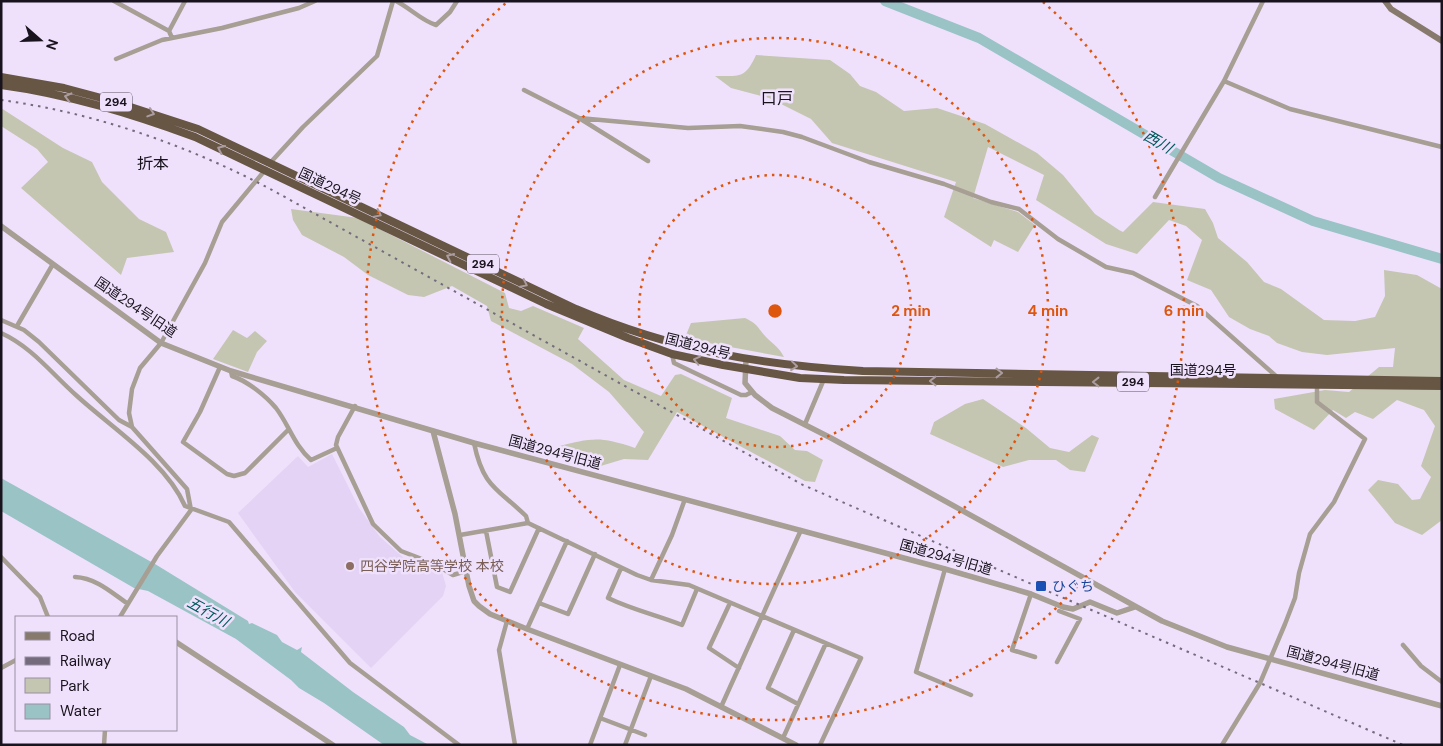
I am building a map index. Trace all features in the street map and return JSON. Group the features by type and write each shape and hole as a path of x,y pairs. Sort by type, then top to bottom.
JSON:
{"highway":[{"name":"国道294号","path":"1,77 64,88 152,113 198,129 598,318 679,345 746,360 863,371 1442,381"},
{"name":"国道294号","path":"1,85 59,95 147,119 195,137 572,316 672,354 744,369 824,379 1442,386"}],"main road":[{"path":"1384,1 1391,9 1442,41"}],"street":[{"path":"114,1 169,31 172,38"},
{"path":"169,31 185,1"},
{"path":"116,59 172,38 222,28 299,8 315,1"},
{"path":"132,427 129,413 132,389 140,368 161,343 205,263 222,222 271,162 303,127 377,56 395,1 411,9 427,23 436,25 457,1"},
{"path":"1155,197 1224,81 1263,1"},
{"path":"1391,9 1393,1"},
{"path":"1224,81 1290,109 1442,147"},
{"path":"524,90 579,118 648,161"},
{"path":"579,118 688,128 740,126 783,132 802,137 869,162 944,184 991,202 1019,209 1058,238 1106,267 1133,273 1197,306 1277,377"},
{"name":"国道294号旧道","path":"1,226 161,343 231,371 355,406 433,432 945,569 1032,594 1063,607 1076,608 1090,602 1117,612 1135,607"},
{"path":"17,326 53,264"},
{"path":"1,320 17,326 39,342 119,420 132,427 187,489 191,510 157,556 121,616"},
{"path":"1,333 30,349 76,395 156,465 176,488 186,506 191,510 210,514 229,522 350,663 459,745"},
{"path":"672,354 674,363 742,395 752,392 745,383 744,369 746,360"},
{"path":"220,367 200,412 183,442 227,474 234,476 245,473 288,430"},
{"path":"231,371 232,376 243,380 275,407 302,451 312,461 337,448"},
{"path":"805,424 824,379"},
{"path":"1222,745 1260,683 1295,598 1310,534 1334,502 1365,439 1317,402 1317,384"},
{"name":"国道294号旧道","path":"752,392 772,408 805,424 1135,607 1197,636 1269,659 1442,706"},
{"path":"355,406 338,437 337,448 368,515 401,551 435,564 453,575 466,571"},
{"path":"433,432 460,535 466,571 474,601 485,611 527,629 686,689 796,745"},
{"path":"474,443 478,462 490,484 526,516 528,523"},
{"path":"651,580 672,535 685,499"},
{"path":"460,535 528,523 621,568 651,580 698,589 861,658 820,745"},
{"path":"486,531 497,587 510,592 539,528"},
{"path":"721,706 801,530"},
{"path":"527,629 567,541"},
{"path":"539,603 568,614 595,554"},
{"path":"1,557 40,597 48,616"},
{"path":"621,568 608,598 629,608 662,617 682,625 698,589"},
{"path":"945,569 916,672 971,695"},
{"path":"75,577 84,578 99,584 128,604"},
{"path":"1032,594 1012,650 1035,657"},
{"path":"730,603 709,648 739,668"},
{"path":"1073,616 1076,608"},
{"path":"1057,662 1080,619 1059,611"},
{"path":"507,621 499,650 515,745"},
{"path":"794,630 768,688 798,704"},
{"path":"178,643 334,745"},
{"path":"782,738 826,643"},
{"path":"1402,645 1421,666 1442,682"},
{"path":"1,668 15,661"},
{"path":"590,745 620,665"},
{"path":"625,745 651,676"},
{"path":"600,718 645,735"},
{"path":"104,745 105,731"}],"shaded area":[{"name":"四谷学院高等学校 本校","path":"332,454 359,508 380,537 405,559 442,572 446,586 443,596 371,668 295,592 238,513 298,456 308,467"}],"green space":[{"path":"756,55 830,60 850,74 860,86 876,92 904,111 937,108 985,124 1037,153 1063,175 1095,214 1123,232 1153,202 1205,209 1213,223 1218,238 1247,262 1264,282 1281,289 1324,320 1355,321 1375,317 1385,296 1384,270 1417,275 1442,289 1442,520 1422,535 1395,523 1368,490 1378,480 1398,484 1412,500 1420,499 1431,477 1421,466 1435,426 1424,410 1397,400 1373,419 1355,412 1346,418 1333,410 1314,430 1275,409 1274,399 1325,390 1349,392 1379,367 1393,367 1395,348 1327,355 1302,352 1277,343 1269,336 1250,329 1229,317 1211,290 1187,280 1202,240 1186,226 1169,220 1137,254 1106,244 1036,200 1044,175 988,147 973,198 1018,212 1035,225 1018,252 994,240 991,247 944,217 956,182 832,143 811,119 769,98 731,88 715,76 736,76 745,72"},
{"path":"1,108 63,148 92,162 102,182 139,219 166,232 174,252 127,258 121,275 21,188 48,162 37,149 1,126"},
{"path":"291,209 358,218 505,293 509,308 521,311 533,306 584,328 578,339 624,380 661,396 675,375 681,374 732,398 726,418 780,436 795,450 807,451 823,460 815,482 805,481 677,412 648,460 624,459 594,468 577,459 551,454 556,447 587,440 604,440 635,448 644,432 609,392 572,364 491,321 487,306 452,286 424,297 408,295 368,275 344,257 302,235 293,220"},
{"path":"745,318 757,326 784,357 703,342 686,335 691,323"},
{"path":"233,330 247,338 255,331 267,341 257,352 248,372 213,359"},
{"path":"983,399 1026,428 1050,448 1069,452 1092,435 1099,438 1085,472 1070,470 1056,460 1029,460 1003,467 930,434 934,422 965,404"}],"water":[{"name":"五行川","path":"1,478 155,564 248,621 249,624 252,623 277,635 282,642 297,650 302,647 301,652 353,692 404,727 410,735 429,745 384,745 299,688 236,639 148,591 134,588 1,511"}],"waterway":[{"name":"西川","path":"885,1 979,38 1219,178 1313,221 1442,259"}],"railway":[{"path":"1,100 72,113 107,123 176,146 242,175 803,485 1403,745"}],"place":[{"name":"四谷学院高等学校 本校","path":"350,566"},
{"name":"ひぐち","path":"1041,586"}],"district":[{"name":"口戸","path":"777,98"},
{"name":"折本","path":"153,163"}]}
